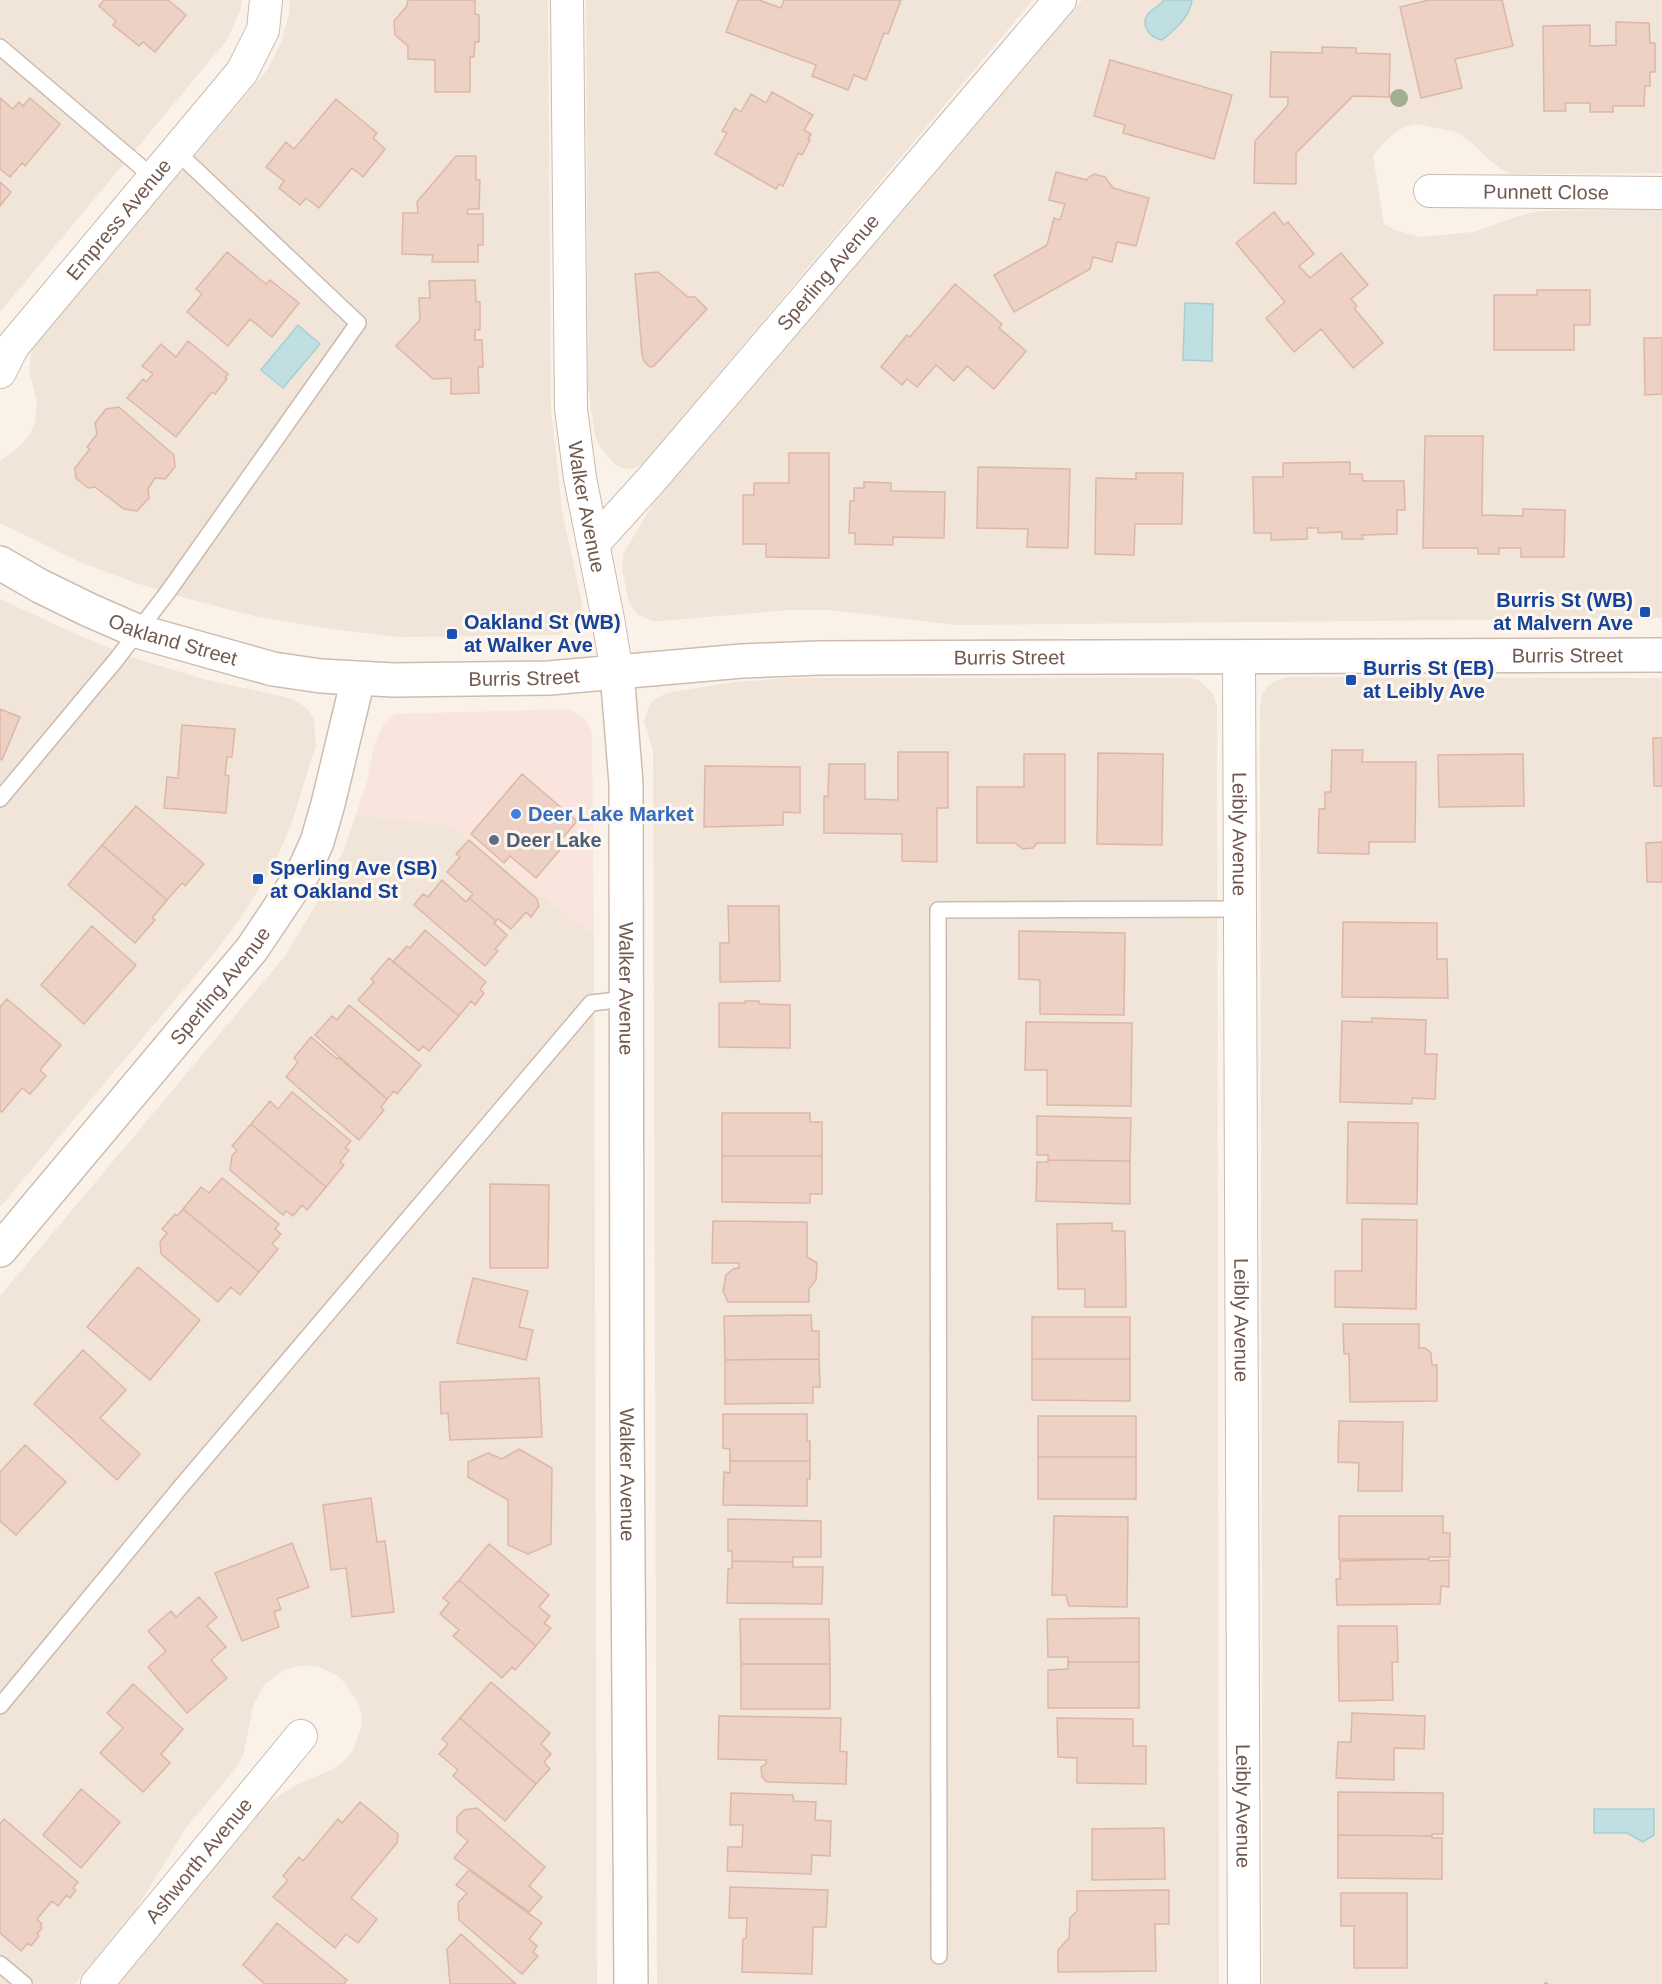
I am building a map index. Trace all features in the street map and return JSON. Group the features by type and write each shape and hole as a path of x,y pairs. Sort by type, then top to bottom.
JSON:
{"street":[{"name":"Empress Avenue","path":"0,372 13,346 242,72 263,30 266,0"},
{"name":"Walker Avenue","path":"567,0 571,409 580,478 617,673 626,783 625,999 631,1984"},
{"name":"Sperling Avenue","path":"594,543 652,479 1060,0"},
{"name":"Punnett Close","path":"1430,191 1662,193"},
{"name":"Oakland Street","path":"0,563 40,586 137,631 273,669 358,679"},
{"name":"Burris Street","path":"358,679 568,678 742,661 818,658 1662,655"},
{"name":"Leibly Avenue","path":"1239,657 1244,1984"},
{"name":"Sperling Avenue","path":"0,1250 252,950 303,873 317,842 328,804 358,679"},
{"name":"Ashworth Avenue","path":"97,1984 301,1736"}],"lane":[{"path":"0,47 154,178"},
{"path":"0,799 116,660 170,589 358,323 176,151"},
{"path":"939,1956 938,910 1239,909"},
{"path":"0,1706 179,1490 591,1003 625,999"},
{"path":"0,1964 24,1984"}],"path":[{"path":"1545,1984 1546,1978"}],"shaded area":[{"path":"0,0 242,0 240,11 227,40 0,312"},
{"path":"290,0 548,0 551,408 562,511 582,603 574,625 559,635 399,637 258,617 133,582 80,562 0,523 0,461 19,447 30,434 35,421 37,403 29,370 36,341 267,71 281,43 289,14"},
{"path":"586,0 1033,0 642,465 632,469 621,468 613,463 599,445 595,435 588,388"},
{"path":"1082,0 1662,0 1662,173 1512,174 1489,160 1472,143 1456,132 1418,124 1399,130 1383,143 1373,156 1384,224 1395,230 1421,237 1473,232 1540,211 1662,210 1662,618 957,625 829,610 789,610 660,621 652,621 637,614 629,603 622,569 623,554 653,504"},
{"path":"0,599 131,657 207,680 290,698 308,709 314,720 316,745 293,819 276,861 247,908 217,950 0,1207"},
{"path":"1288,677 1662,678 1662,1984 1263,1984 1260,708 1262,694 1267,687 1277,680"},
{"path":"791,678 1188,678 1199,680 1213,694 1217,707 1219,1984 657,1984 653,751 644,721 651,702 666,693 734,682"},
{"path":"570,709 584,718 592,732 594,935 449,825 356,815 367,781 375,742 384,724 395,714"},
{"path":"356,815 449,825 594,935 597,1984 117,1984 268,1803 294,1786 335,1768 352,1752 361,1729 362,1717 358,1702 340,1677 319,1667 306,1665 283,1670 264,1685 253,1706 243,1756 236,1768 186,1828 137,1908 75,1984 0,1984 0,1296 285,956 323,893 343,852"}],"water":[{"path":"1164,0 1192,0 1185,17 1162,40 1147,30 1145,22 1149,13"},
{"path":"1185,303 1213,304 1212,361 1183,360"},
{"path":"298,325 320,344 283,388 261,370"},
{"path":"1594,1809 1654,1809 1654,1835 1643,1842 1627,1833 1594,1833"}],"building":[{"path":"104,0 168,0 186,15 155,52 143,42 139,46 113,25 116,21 99,6"},
{"path":"408,0 475,0 475,14 479,15 479,42 475,42 474,57 470,57 470,92 435,92 435,60 408,59 408,46 395,35 394,21 407,6"},
{"path":"738,0 759,0 781,8 784,0 901,0 888,34 884,33 866,80 854,75 848,90 812,76 816,65 726,32"},
{"path":"1429,0 1502,0 1513,46 1455,59 1462,88 1421,98 1400,7"},
{"path":"1616,22 1649,23 1650,43 1655,43 1655,72 1650,72 1650,86 1645,86 1644,106 1613,106 1613,112 1590,112 1590,103 1565,103 1566,111 1544,111 1543,26 1590,25 1590,46 1616,45"},
{"path":"1322,47 1356,48 1356,53 1390,54 1389,97 1353,96 1296,153 1296,184 1254,183 1255,141 1288,105 1288,97 1270,97 1271,52 1322,53"},
{"path":"1110,60 1232,95 1214,159 1123,133 1125,125 1094,116"},
{"path":"772,92 813,115 804,130 811,134 808,139 810,140 802,155 798,153 783,186 779,184 776,189 715,154 727,133 722,131 735,108 741,112 751,94 766,103"},
{"path":"0,98 13,109 19,102 23,106 30,98 60,124 25,166 22,163 10,177 0,169"},
{"path":"336,99 377,133 373,138 385,149 363,177 352,168 319,208 306,198 300,205 279,188 284,181 266,167 286,142 294,149"},
{"path":"456,156 476,156 476,180 480,180 479,209 468,209 467,214 483,214 483,245 478,245 478,262 432,262 433,255 402,254 403,213 418,213 417,202"},
{"path":"1056,172 1087,180 1094,174 1105,177 1113,188 1149,198 1136,246 1117,242 1112,262 1093,257 1090,269 1014,312 994,275 1047,245 1054,218 1060,220 1065,204 1049,200"},
{"path":"0,182 11,192 0,206"},
{"path":"1274,212 1284,225 1288,222 1314,254 1299,266 1310,278 1341,253 1368,285 1351,299 1357,306 1354,308 1383,343 1353,368 1321,329 1294,352 1266,318 1285,302 1236,243"},
{"path":"227,252 266,284 270,280 299,303 272,337 250,319 228,346 187,312 202,294 196,289"},
{"path":"658,272 688,297 695,297 707,309 654,366 650,367 644,361 642,354 635,274"},
{"path":"475,280 476,302 480,302 480,330 475,330 475,340 482,340 483,367 478,367 479,393 451,394 451,378 433,379 396,346 420,320 419,298 430,298 429,281"},
{"path":"955,284 1002,324 999,328 1026,351 994,389 967,366 954,381 936,365 917,387 907,379 902,385 881,367 907,335 910,337"},
{"path":"1537,290 1590,290 1590,325 1574,325 1574,350 1494,350 1494,295 1537,295"},
{"path":"1644,338 1662,338 1662,394 1645,395"},
{"path":"188,341 228,374 225,378 227,379 215,394 212,392 176,437 127,398 143,379 146,382 153,374 142,366 161,344 176,357"},
{"path":"119,407 174,455 175,467 165,479 155,478 148,489 149,498 137,511 124,509 95,487 88,488 76,478 75,468 90,449 87,447 97,434 95,423 106,409"},
{"path":"1425,436 1483,436 1482,515 1523,516 1523,509 1565,510 1564,557 1521,557 1521,548 1499,548 1499,554 1478,554 1478,548 1423,548"},
{"path":"789,453 829,453 829,558 766,557 766,544 743,544 743,495 754,495 754,483 789,483"},
{"path":"1350,462 1350,474 1362,474 1363,481 1404,481 1405,510 1397,510 1397,534 1362,535 1363,539 1342,539 1342,532 1318,533 1318,528 1307,528 1307,539 1271,540 1271,533 1254,533 1253,477 1283,477 1283,463"},
{"path":"978,467 1070,469 1068,548 1027,547 1028,529 977,528"},
{"path":"1136,473 1183,473 1182,524 1135,524 1134,555 1095,554 1096,478 1136,479"},
{"path":"864,482 891,483 891,491 945,492 944,538 893,537 893,545 855,544 855,533 849,533 850,501 854,501 854,488 864,488"},
{"path":"0,709 20,717 2,760 0,759"},
{"path":"182,725 235,729 232,757 227,757 225,775 229,776 226,813 164,808 167,777 178,778"},
{"path":"1653,738 1662,738 1662,786 1654,786"},
{"path":"1332,750 1363,750 1362,762 1416,762 1415,842 1369,842 1369,854 1318,853 1319,809 1325,809 1325,792 1331,792"},
{"path":"898,752 948,752 948,808 937,808 937,862 902,861 902,834 824,833 824,796 828,797 829,764 865,764 865,799 898,800"},
{"path":"1098,753 1163,754 1162,845 1097,844"},
{"path":"1024,754 1065,754 1065,843 1037,843 1033,848 1023,849 1015,843 977,843 977,787 1024,787"},
{"path":"1523,754 1524,806 1439,807 1438,755"},
{"path":"705,766 800,767 800,813 783,812 783,825 704,827"},
{"path":"522,774 577,821 556,846 560,850 536,878 510,856 504,863 471,834"},
{"path":"136,806 204,864 185,886 182,883 167,900 102,845"},
{"path":"469,840 537,899 539,906 531,917 526,912 511,929 498,919 496,921 469,898 473,894 447,872 460,857 456,854"},
{"path":"1662,842 1662,882 1647,882 1646,843"},
{"path":"102,845 167,900 152,918 155,920 135,943 68,885"},
{"path":"442,880 466,902 469,898 496,921 494,923 507,935 495,949 498,951 485,966 414,905 423,894 428,897"},
{"path":"728,906 779,906 780,981 720,982 720,943 729,943"},
{"path":"1343,922 1437,923 1437,959 1447,959 1448,998 1342,997"},
{"path":"92,926 136,965 84,1024 41,985"},
{"path":"425,930 486,982 480,989 484,993 475,1005 471,1001 459,1016 393,962 407,946 410,948"},
{"path":"1019,931 1125,933 1124,1015 1040,1014 1040,980 1019,979"},
{"path":"389,958 459,1016 429,1051 423,1046 419,1051 358,1000 374,982 371,979"},
{"path":"7,999 61,1045 40,1070 46,1076 30,1094 22,1088 2,1112 0,1111 0,1007"},
{"path":"745,1001 790,1005 790,1048 719,1047 719,1003 745,1003"},
{"path":"349,1005 421,1065 397,1094 394,1091 387,1099 315,1035 332,1016 337,1020"},
{"path":"1372,1018 1426,1020 1425,1054 1437,1054 1435,1099 1412,1098 1412,1104 1340,1102 1342,1021 1372,1022"},
{"path":"1026,1022 1132,1023 1131,1106 1047,1105 1047,1070 1025,1070"},
{"path":"311,1037 387,1099 381,1107 384,1110 359,1140 286,1077 298,1062 294,1058"},
{"path":"292,1092 351,1141 345,1148 349,1150 340,1162 344,1165 326,1187 251,1124 270,1101 278,1109"},
{"path":"722,1113 810,1113 810,1122 822,1122 822,1156 722,1156"},
{"path":"1037,1116 1131,1118 1130,1161 1048,1160 1048,1155 1037,1155"},
{"path":"1348,1122 1418,1123 1417,1204 1347,1203"},
{"path":"251,1124 326,1187 307,1210 302,1205 293,1216 286,1211 283,1215 230,1170 232,1156 237,1150 232,1146"},
{"path":"722,1156 822,1156 822,1194 810,1194 810,1203 722,1202"},
{"path":"1048,1160 1130,1161 1130,1204 1036,1201 1037,1162 1048,1162"},
{"path":"222,1178 279,1224 275,1229 281,1234 272,1244 278,1249 259,1272 183,1209 201,1187 209,1193"},
{"path":"490,1184 549,1185 548,1268 490,1268"},
{"path":"183,1209 259,1272 240,1295 231,1287 218,1302 161,1254 160,1242 167,1233 162,1229 175,1214 177,1216"},
{"path":"1362,1219 1417,1220 1416,1309 1335,1307 1335,1271 1362,1271"},
{"path":"713,1221 807,1222 807,1257 817,1263 816,1280 809,1289 809,1302 728,1302 723,1291 726,1275 733,1269 739,1268 739,1263 712,1263"},
{"path":"1112,1223 1112,1231 1125,1231 1126,1307 1085,1307 1085,1289 1058,1289 1057,1224"},
{"path":"138,1267 200,1320 150,1380 87,1327"},
{"path":"473,1278 528,1291 519,1327 533,1330 526,1360 457,1343"},
{"path":"811,1315 812,1331 819,1331 819,1359 725,1360 724,1316"},
{"path":"1032,1317 1130,1317 1130,1359 1032,1359"},
{"path":"1343,1324 1419,1324 1419,1348 1425,1348 1431,1353 1432,1365 1437,1365 1437,1401 1350,1402 1349,1354 1344,1354"},
{"path":"83,1350 126,1390 100,1418 140,1454 117,1480 34,1404"},
{"path":"819,1359 820,1387 813,1387 813,1403 725,1404 725,1360"},
{"path":"1032,1359 1130,1359 1130,1401 1032,1400"},
{"path":"539,1378 542,1437 450,1440 448,1413 441,1414 440,1382"},
{"path":"723,1414 807,1414 810,1461 730,1461 730,1449 723,1448"},
{"path":"1038,1416 1136,1416 1136,1457 1038,1457"},
{"path":"1339,1421 1403,1422 1402,1491 1358,1491 1359,1463 1338,1462"},
{"path":"25,1445 66,1482 16,1535 0,1521 0,1472"},
{"path":"519,1449 552,1468 551,1544 528,1554 508,1545 508,1500 468,1477 468,1462 488,1453 502,1459"},
{"path":"1038,1457 1136,1457 1136,1499 1038,1499"},
{"path":"730,1461 810,1461 807,1506 723,1505 724,1472 730,1473"},
{"path":"371,1498 377,1542 385,1541 394,1612 352,1617 346,1568 331,1570 323,1505"},
{"path":"1054,1516 1128,1517 1127,1607 1069,1606 1066,1595 1052,1595"},
{"path":"1339,1516 1443,1516 1443,1533 1450,1533 1450,1557 1339,1559"},
{"path":"728,1519 821,1521 821,1557 793,1557 793,1562 732,1561 732,1551 728,1551"},
{"path":"292,1543 309,1587 277,1599 281,1609 274,1612 279,1627 242,1641 215,1573"},
{"path":"489,1544 549,1595 539,1607 550,1616 544,1623 551,1628 536,1646 459,1580"},
{"path":"1429,1559 1429,1561 1449,1560 1449,1587 1441,1586 1440,1604 1337,1605 1336,1579 1340,1579 1340,1561"},
{"path":"732,1561 793,1562 793,1567 823,1567 822,1604 727,1603 728,1569 732,1568"},
{"path":"459,1580 536,1646 515,1670 512,1667 502,1678 453,1636 459,1630 440,1614 449,1603 443,1598"},
{"path":"199,1597 217,1617 207,1626 226,1647 211,1660 227,1678 187,1713 148,1667 166,1651 148,1631 171,1611 176,1617"},
{"path":"1139,1618 1139,1662 1068,1662 1068,1657 1048,1657 1047,1619"},
{"path":"740,1619 829,1619 830,1664 741,1664"},
{"path":"1338,1626 1397,1626 1398,1662 1392,1662 1393,1700 1339,1701"},
{"path":"1068,1662 1139,1662 1139,1708 1048,1708 1048,1670 1068,1669"},
{"path":"741,1664 830,1664 830,1709 741,1709"},
{"path":"491,1682 550,1733 541,1744 551,1754 544,1762 550,1769 536,1784 460,1718"},
{"path":"133,1684 183,1729 161,1754 170,1763 143,1792 100,1753 123,1728 107,1713"},
{"path":"1352,1713 1425,1716 1424,1749 1394,1748 1394,1780 1336,1778 1338,1742 1351,1742"},
{"path":"719,1716 841,1718 840,1751 847,1752 846,1784 767,1782 762,1777 761,1767 766,1764 766,1760 718,1759"},
{"path":"460,1718 536,1784 505,1821 453,1776 458,1770 439,1754 448,1744 442,1739"},
{"path":"1057,1718 1133,1719 1133,1746 1146,1746 1146,1784 1077,1783 1077,1758 1058,1757"},
{"path":"81,1789 120,1822 81,1868 43,1835"},
{"path":"1338,1792 1443,1793 1443,1834 1432,1834 1432,1836 1338,1835"},
{"path":"731,1793 793,1795 794,1801 816,1802 815,1820 831,1821 830,1856 812,1855 811,1874 727,1871 728,1847 742,1847 743,1825 730,1825"},
{"path":"360,1802 398,1834 397,1843 351,1898 377,1919 358,1943 346,1934 335,1948 273,1897 288,1880 283,1876 299,1857 303,1861 338,1819 342,1823"},
{"path":"477,1808 545,1867 529,1886 542,1897 529,1912 454,1858 468,1841 457,1832 457,1817 464,1810"},
{"path":"4,1819 78,1882 70,1898 67,1895 58,1906 52,1901 37,1919 42,1924 37,1934 39,1936 31,1946 28,1943 21,1951 0,1933 0,1824"},
{"path":"1164,1828 1165,1879 1092,1880 1092,1829"},
{"path":"1338,1835 1442,1838 1442,1879 1338,1878"},
{"path":"469,1870 542,1923 529,1939 537,1946 533,1952 538,1956 522,1974 459,1920 458,1903 467,1893 456,1885"},
{"path":"730,1887 828,1890 826,1927 813,1927 812,1974 742,1972 743,1939 746,1938 747,1918 729,1918"},
{"path":"1169,1890 1169,1924 1155,1924 1156,1971 1058,1972 1058,1950 1069,1938 1070,1918 1077,1911 1077,1891"},
{"path":"1341,1893 1407,1893 1407,1968 1354,1968 1354,1926 1341,1926"},
{"path":"277,1923 347,1980 344,1984 265,1984 243,1965"},
{"path":"461,1934 516,1984 450,1984 447,1949"}],"place":[{"name":"Burris St (WB) at Malvern Ave","path":"1645,612"},
{"name":"Oakland St (WB) at Walker Ave","path":"452,634"},
{"name":"Burris St (EB) at Leibly Ave","path":"1351,680"},
{"name":"Deer Lake Market","path":"516,814"},
{"name":"Deer Lake","path":"494,840"},
{"name":"Sperling Ave (SB) at Oakland St","path":"258,879"}]}
